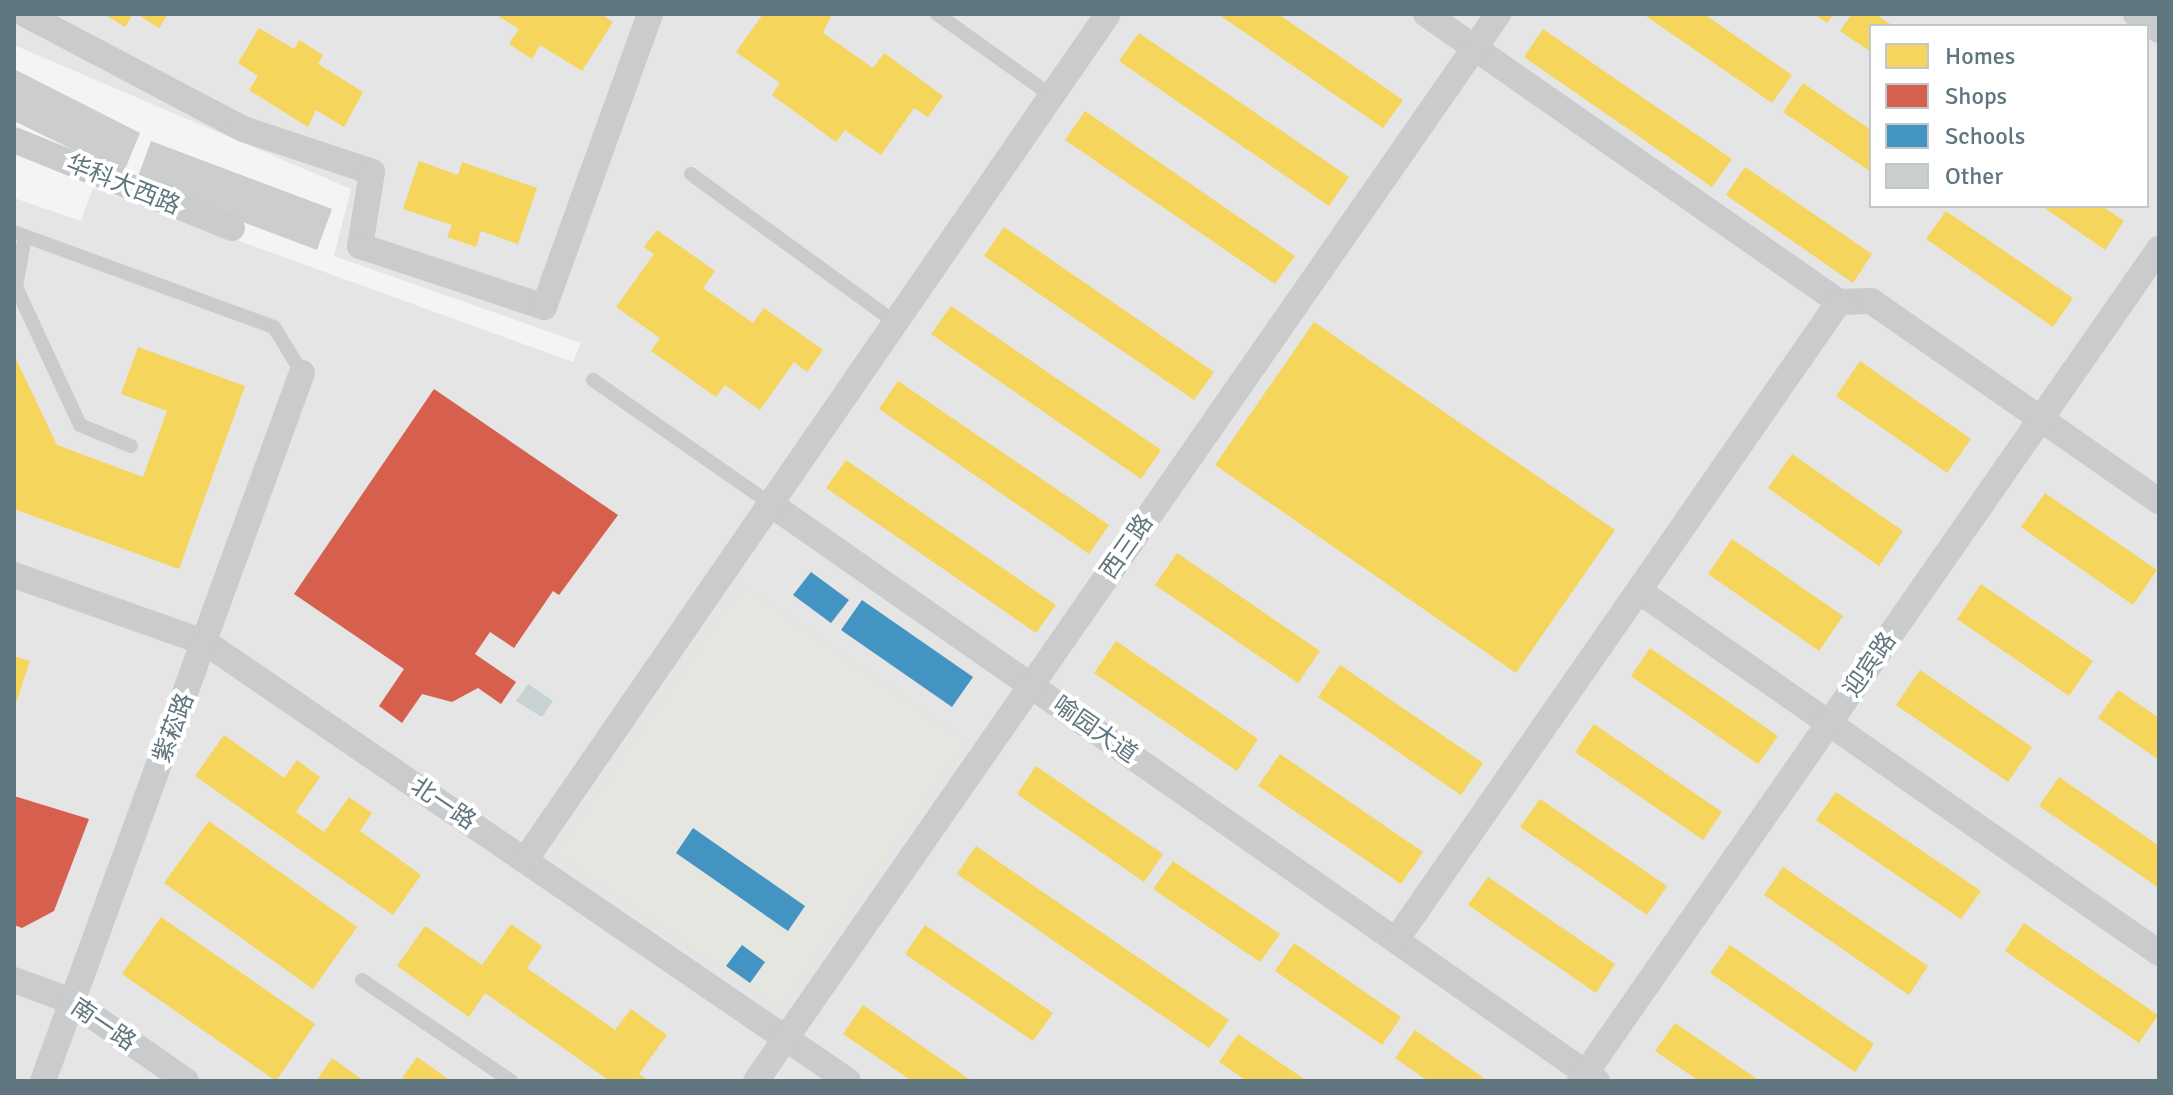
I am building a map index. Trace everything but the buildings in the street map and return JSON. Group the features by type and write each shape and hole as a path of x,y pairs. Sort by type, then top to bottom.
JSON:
{"street":[{"path":"25,14 243,129 372,172 360,246 544,307 650,14"},
{"path":"525,860 1108,14"},
{"path":"1426,14 1839,302 1871,301 2159,501"},
{"name":"西三路","path":"756,1081 1498,14"},
{"path":"2136,14 2159,30"},
{"name":"华科大西路","path":"14,140 232,228"},
{"name":"迎宾路","path":"1588,1078 1829,723 2159,249"},
{"path":"1396,940 1839,302"},
{"name":"紫菘路","path":"43,1081 206,643 302,373"},
{"name":"喻园大道","path":"772,505 1396,940 1588,1078"},
{"name":"北一路","path":"14,575 206,643 848,1081"},
{"path":"1639,591 2159,953"},
{"name":"南一路","path":"14,980 71,1001 186,1081"}],"lane":[{"path":"937,14 1052,96"},
{"path":"691,174 896,323"},
{"path":"131,446 80,425 16,287 20,234 274,327 302,373"},
{"name":"喻园大道","path":"593,380 772,505"},
{"path":"362,980 511,1081"}],"shaded area":[{"path":"14,14 2159,14 2159,1081 14,1081 14,198 81,221 93,188 573,362 581,343 334,256 351,189 14,45"},
{"path":"742,585 967,742 779,1010 555,853"},
{"path":"528,684 553,701 542,717 516,701"}]}
